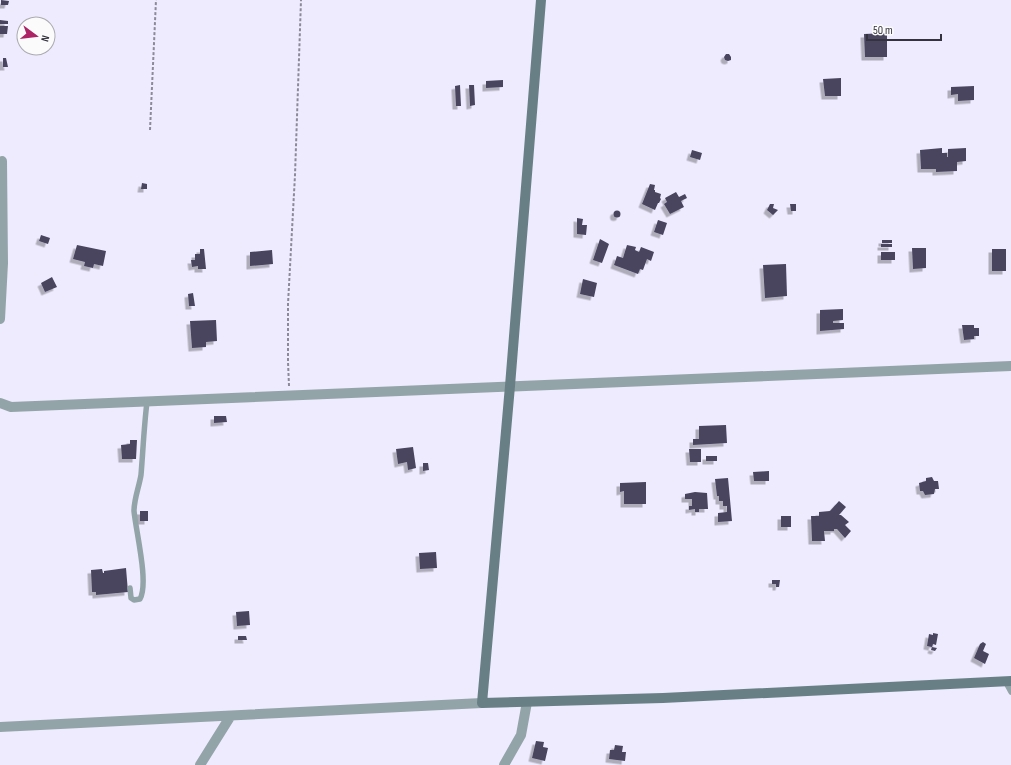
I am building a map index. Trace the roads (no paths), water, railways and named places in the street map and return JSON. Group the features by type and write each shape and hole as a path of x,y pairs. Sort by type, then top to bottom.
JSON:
{"street":[{"path":"482,703 510,386 541,0"},
{"path":"0,319 3,263 2,161"},
{"path":"0,403 10,407 147,402 1011,366"},
{"path":"0,727 230,717 482,703 663,698 1008,681"},
{"path":"504,765 521,736 527,702"},
{"path":"200,765 230,717"}],"lane":[{"path":"130,588 131,598 134,600 140,599 142,595 143,582 134,509 140,478 147,402"},
{"path":"1008,681 1011,692"}]}
